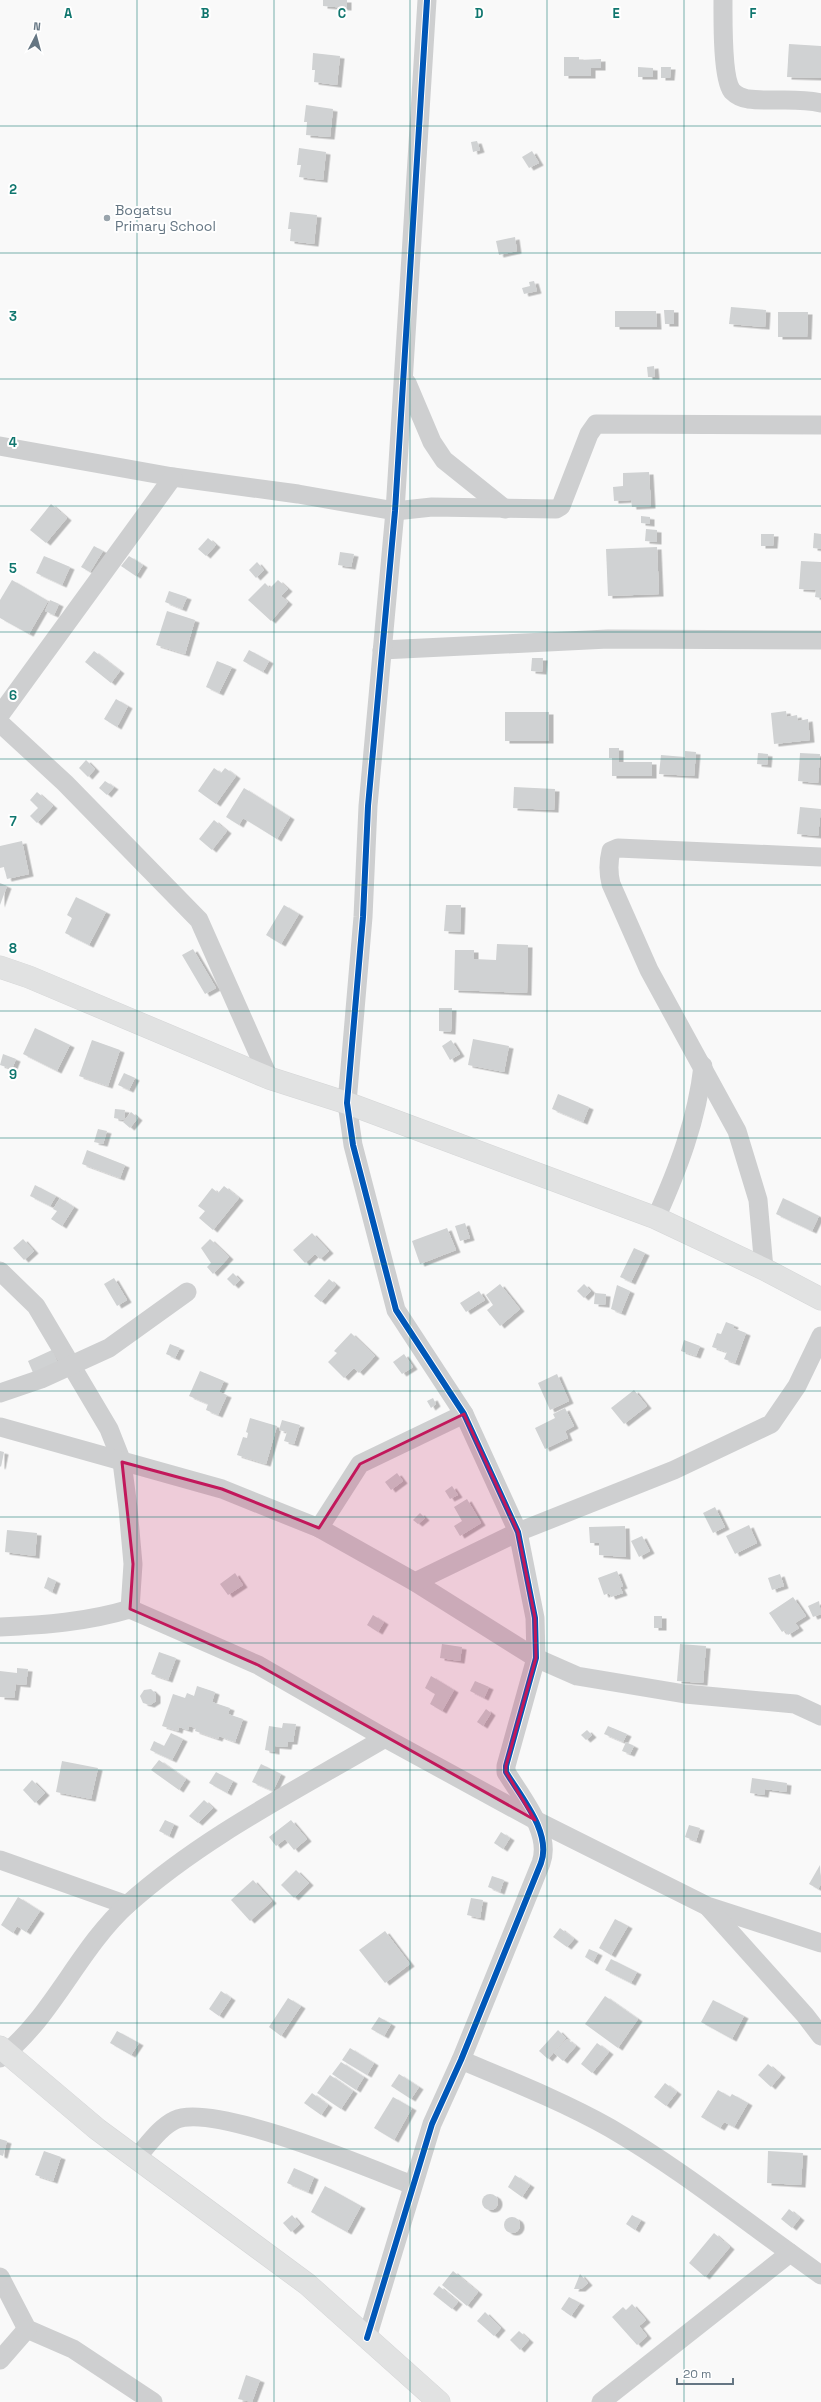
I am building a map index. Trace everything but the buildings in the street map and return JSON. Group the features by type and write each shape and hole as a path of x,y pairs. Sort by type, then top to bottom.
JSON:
{"street":[{"path":"367,2338 412,2185 432,2124 461,2060 544,1854 544,1847 535,1820 506,1772 506,1766 536,1658 535,1618 518,1532 464,1414 396,1310 353,1145 347,1103 363,917 368,806 395,511 427,0"},
{"path":"723,0 723,39 731,90 738,96 748,99 806,99 821,104"},
{"path":"404,377 432,442 444,460 505,510"},
{"path":"0,446 173,477 298,494 395,511 432,507 505,510 556,509 561,506 589,434 596,424 821,424"},
{"path":"0,715 173,477"},
{"path":"382,650 608,640 821,640"},
{"path":"0,724 65,783 199,920 269,1078"},
{"path":"764,1269 764,1245 758,1200 737,1131 650,970 611,884 608,870 611,851 618,848 821,857"},
{"path":"0,967 29,977 269,1078 347,1103 656,1218 764,1269 821,1299"},
{"path":"656,1218 685,1147 700,1096 703,1066"},
{"path":"0,1271 36,1306 109,1429 122,1462 133,1564 130,1608"},
{"path":"0,1393 73,1366 109,1348 187,1292"},
{"path":"415,1582 518,1532 674,1470 772,1424 797,1386 821,1336"},
{"path":"319,1528 360,1464 464,1414"},
{"path":"0,1427 222,1489 319,1528 415,1582 536,1658 589,1679 685,1694 795,1704 821,1699"},
{"path":"0,1627 52,1624 106,1616 130,1608 258,1665 384,1738 535,1820 707,1906 821,1943"},
{"path":"795,1704 821,1716"},
{"path":"384,1738 201,1847 127,1905 99,1935 56,1995 2,2053 136,2158 306,2284 439,2402"},
{"path":"0,1860 127,1905"},
{"path":"707,1906 805,2015 821,2036"},
{"path":"461,2060 534,2091 610,2128 709,2192 790,2254 821,2275"},
{"path":"136,2158 166,2125 176,2119 189,2116 207,2117 300,2142 412,2185"},
{"path":"601,2402 790,2254"},
{"path":"0,2277 27,2329 73,2349 153,2402"},
{"path":"0,2360 27,2329"}],"highlighted area":[{"path":"464,1414 518,1532 535,1618 536,1658 506,1766 506,1772 535,1820 258,1665 130,1609 133,1564 122,1462 222,1489 319,1528 360,1464"}],"cycle path":[{"path":"367,2338 432,2124 461,2060 541,1863 543,1852 539,1828 527,1804 506,1772 506,1766 536,1658 535,1618 518,1532 464,1414 396,1310 353,1145 347,1103 363,917 368,806 395,511 427,0"}],"place":[{"name":"Bogatsu Primary School","path":"107,218"}]}
